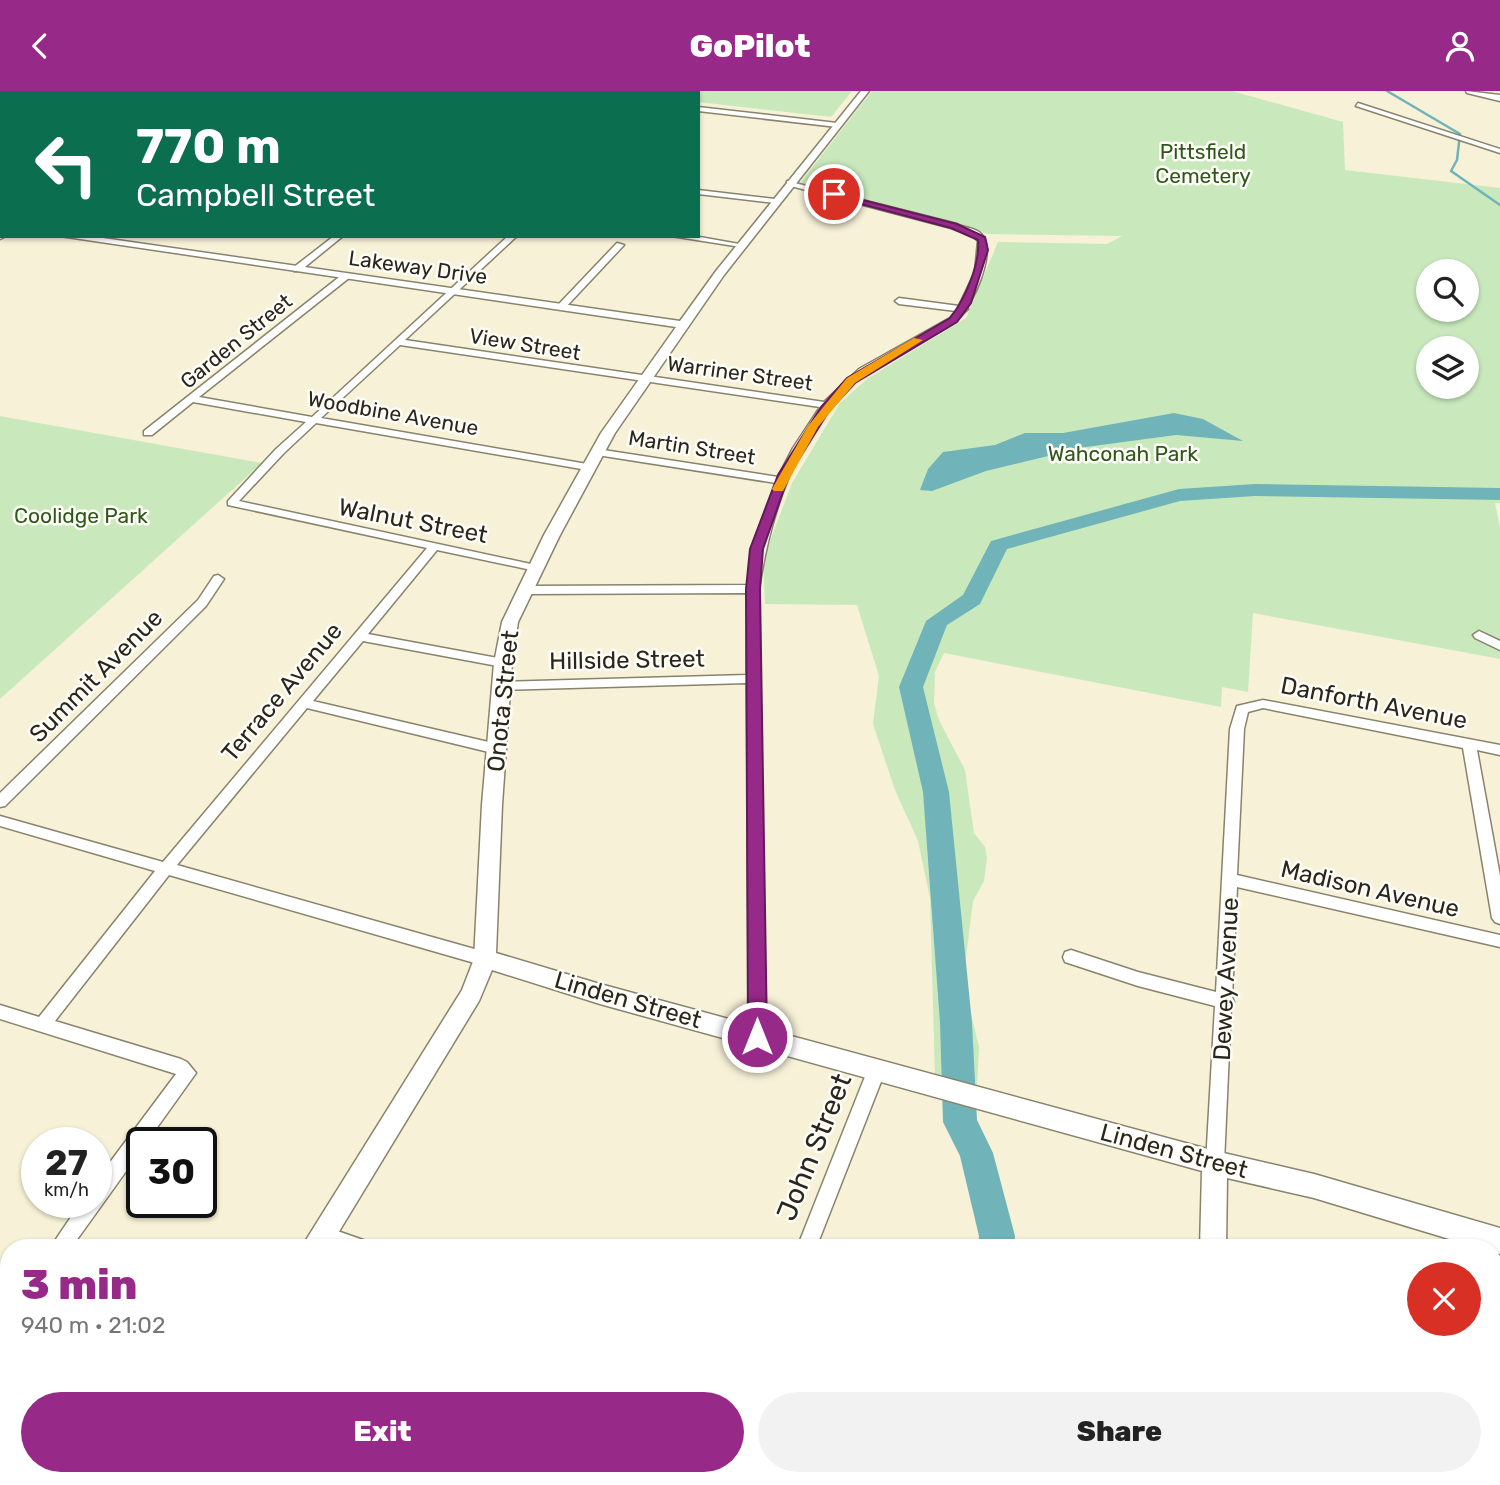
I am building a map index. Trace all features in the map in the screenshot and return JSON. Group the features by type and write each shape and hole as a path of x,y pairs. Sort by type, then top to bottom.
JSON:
{"street":[{"name":"Onota Street","path":"319,1239 471,994 485,959 503,663 510,622 592,460 741,245 865,91"},
{"path":"1470,91 1500,98"},
{"path":"1358,105 1500,151"},
{"path":"700,109 837,125"},
{"path":"757,1037 753,589 757,549 781,481 828,405 851,380 953,320 964,309 985,239 954,226 790,183"},
{"path":"700,191 775,201"},
{"name":"Lakeway Drive","path":"79,238 684,325"},
{"path":"297,269 337,238"},
{"path":"313,419 511,238"},
{"path":"689,238 741,245"},
{"path":"561,307 621,245"},
{"name":"Garden Street","path":"148,433 346,276"},
{"path":"899,301 964,309"},
{"name":"View Street","path":"398,342 646,380"},
{"name":"Warriner Street","path":"646,380 730,388 828,405"},
{"name":"Woodbine Avenue","path":"192,399 592,460"},
{"name":"Walnut Street","path":"313,419 278,452 232,503 537,568"},
{"name":"Martin Street","path":"592,460 781,481"},
{"name":"Terrace Avenue","path":"42,1025 166,868 435,546"},
{"name":"Summit Avenue","path":"0,801 159,647 202,603 218,579"},
{"path":"526,590 753,589"},
{"path":"1479,635 1500,646"},
{"path":"358,636 503,663"},
{"name":"Hillside Street","path":"502,686 754,680"},
{"path":"303,703 497,749"},
{"name":"Danforth Avenue","path":"1241,710 1249,705 1263,704 1500,750"},
{"name":"Dewey Avenue","path":"1213,1239 1237,729 1241,710"},
{"path":"1469,744 1500,918"},
{"name":"Linden Street","path":"0,821 600,994 1215,1163 1314,1186 1493,1239"},
{"name":"Madison Avenue","path":"1231,880 1500,941"},
{"path":"1071,957 1138,979 1226,1002"},
{"path":"0,1012 124,1047 181,1067 187,1073 112,1174"},
{"name":"John Street","path":"810,1239 877,1069"},
{"path":"65,1239 81,1218"}],"green space":[{"path":"700,91 852,91 831,117 700,102"},
{"name":"Wahconah Park","path":"872,91 1232,91 1343,122 1345,170 1500,188 1500,503 1495,503 1500,528 1500,659 1253,613 1248,692 1222,687 1221,707 944,653 935,672 934,703 939,720 965,770 974,833 985,847 987,858 984,881 973,901 965,965 965,988 979,1047 977,1087 935,1076 930,898 918,841 895,790 873,724 879,676 857,605 765,604 763,559 792,483 840,403 867,379 966,318 998,242 1107,244 1122,236 988,234 800,183"},
{"name":"Coolidge Park","path":"0,416 262,463 0,699"}],"water":[{"path":"1174,413 1203,419 1243,441 1176,435 1086,447 986,471 932,491 920,490 928,469 943,452 995,445 1025,433 1063,433"}],"waterway":[{"path":"1387,91 1460,134 1457,160 1451,171 1500,205"},
{"path":"997,1239 976,1153 960,1122 956,1023 936,792 911,687 937,621 972,599 998,545 1179,495 1255,490 1500,494"}],"slow traffic":[{"path":"778,489 783,475 813,426 851,380 918,340"}],"route":[{"path":"757,1037 758,857 753,589 757,549 783,475 825,410 851,380 953,320 964,309 983,250 982,239 976,234 834,194"}],"park label":[{"name":"Pittsfield Cemetery","path":"1203,163"}]}
